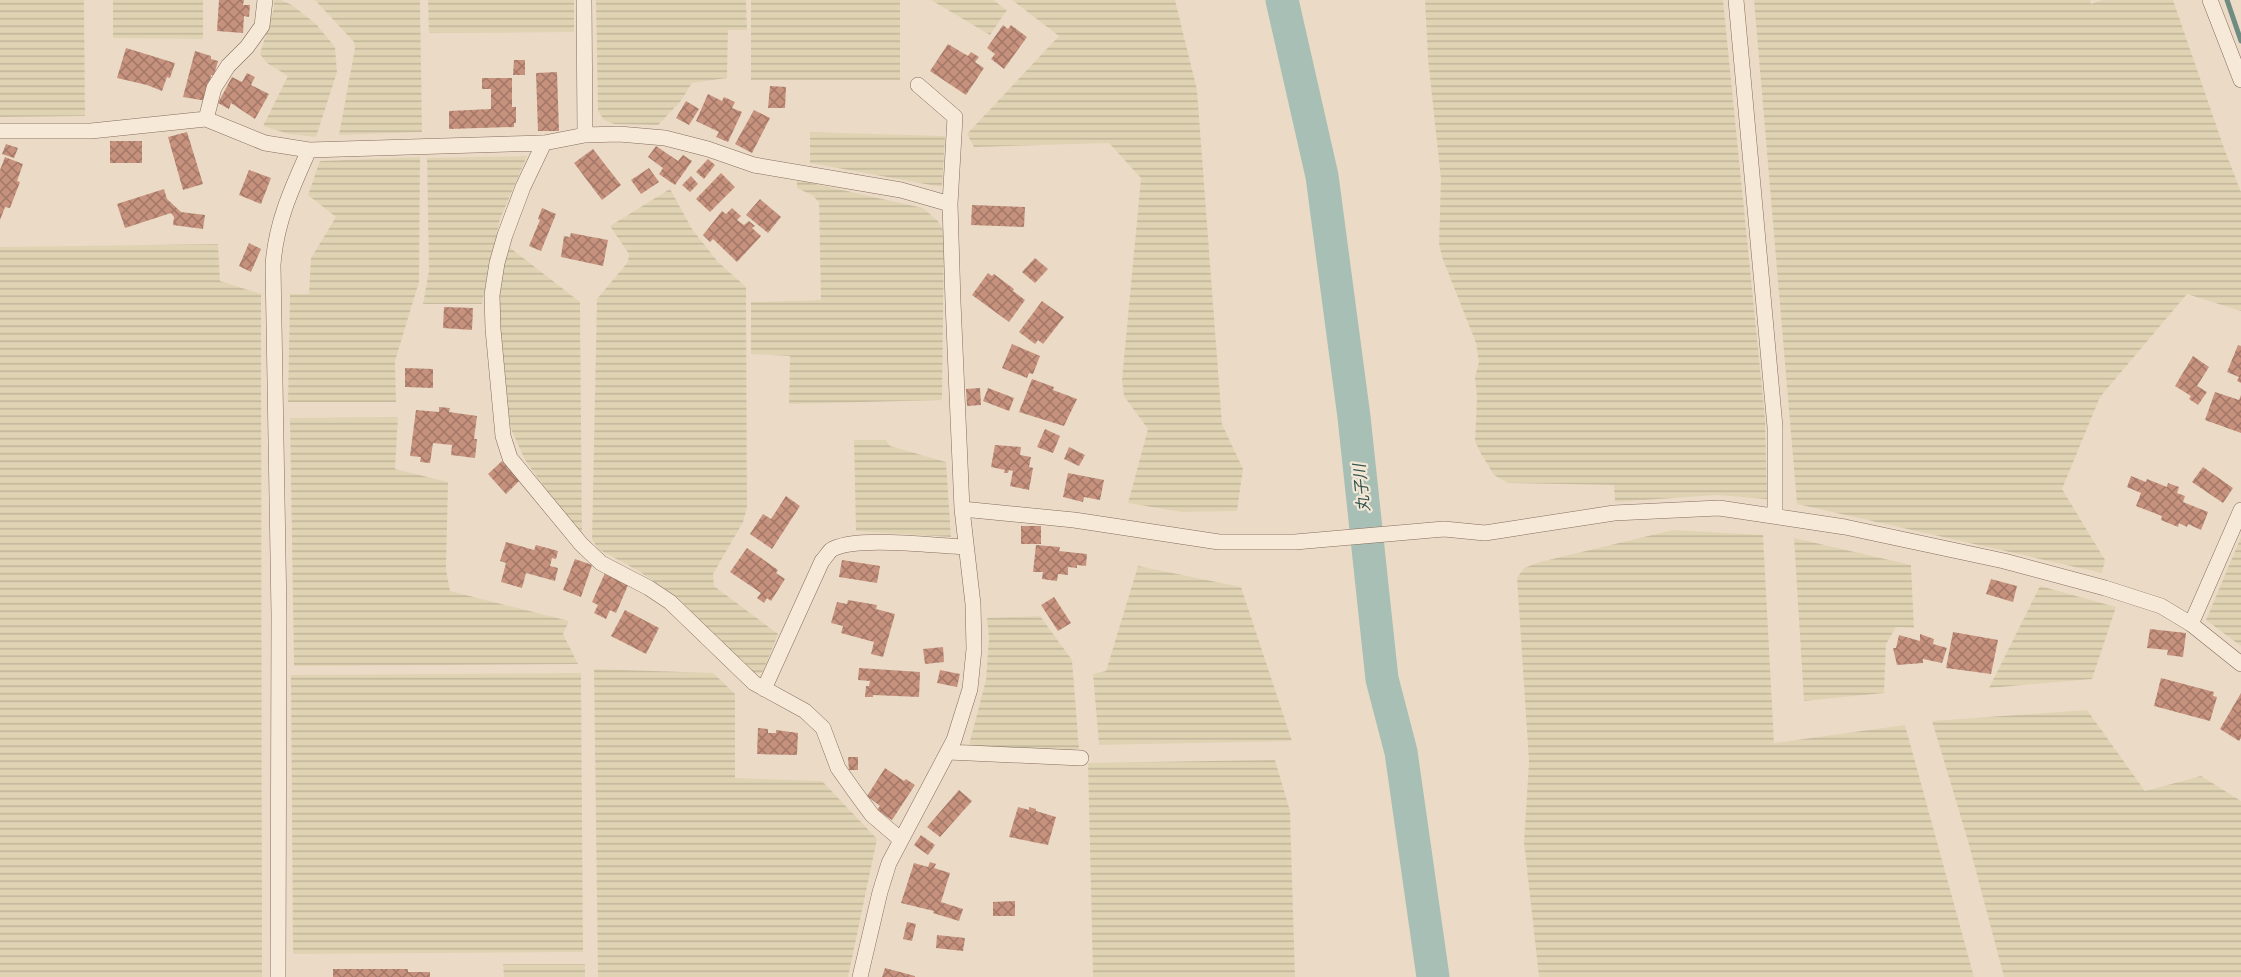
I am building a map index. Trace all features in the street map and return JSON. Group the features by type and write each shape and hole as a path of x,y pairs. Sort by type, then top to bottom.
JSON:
{"street":[{"path":"207,120 214,88 228,66 247,47 262,26 265,0"},
{"path":"584,0 585,135"},
{"path":"1736,0 1775,427 1775,515"},
{"path":"2210,0 2241,80"},
{"path":"860,977 879,892 900,839 954,740 970,689 974,649 973,604 962,509 950,204 955,117 918,85"},
{"path":"0,131 91,131 207,120 265,143 309,150 544,144 585,135 619,134 665,138 708,149 754,165 901,190 950,204"},
{"path":"544,144 523,187 505,236 497,263 492,295 493,329 504,436 510,458 581,544 602,563 670,602 740,671 764,688 805,711 824,728 838,768 872,814 900,839"},
{"path":"278,977 279,614 273,265 275,238 289,195 309,150"},
{"path":"962,509 1074,520 1219,542 1295,542 1444,529 1485,533 1614,513 1719,508 1845,527 2004,561 2105,588 2162,606 2191,624 2241,664"},
{"path":"2191,624 2241,510"},
{"path":"764,688 822,561 831,550 848,544 870,542 965,547"},
{"path":"948,752 1081,758"}],"shaded area":[{"path":"0,0 84,0 85,116 0,117"},
{"path":"113,0 203,0 203,39 113,38"},
{"path":"274,0 281,0 292,5 316,24 335,47 337,72 316,137 289,134 263,126 288,76 267,63 260,54 274,8"},
{"path":"315,0 420,0 422,132 339,135 355,48 354,42"},
{"path":"428,0 574,0 574,32 429,33"},
{"path":"596,0 746,0 747,30 728,30 727,78 692,83 680,102 658,125 614,124 604,120 598,111"},
{"path":"751,0 900,0 900,80 751,80"},
{"path":"931,0 993,0 1007,10 990,35"},
{"path":"1012,0 1175,0 1197,90 1222,424 1243,469 1237,511 1182,512 1128,503 1148,429 1124,396 1122,380 1141,178 1109,143 974,147 967,134 1059,36"},
{"path":"1425,0 1723,0 1765,418 1767,499 1716,495 1615,502 1614,485 1508,483 1494,475 1475,441 1477,398 1475,377 1479,362 1476,343 1442,257 1439,243 1441,179 1428,59"},
{"path":"1754,0 2090,0 2091,4 2102,0 2173,0 2241,192 2241,311 2187,294 2100,397 2062,489 2105,560 2102,573 1797,504"},
{"path":"810,132 945,136 942,187 810,163"},
{"path":"527,156 500,219 482,304 423,304 429,271 427,158"},
{"path":"420,157 419,282 395,361 396,402 288,402 290,294 309,294 311,258 336,217 308,195 320,161"},
{"path":"797,180 923,208 938,221 944,232 942,400 789,404 790,356 751,354 751,302 821,300 819,202 812,195 797,188"},
{"path":"670,189 692,229 718,262 746,287 747,508 743,522 713,574 714,586 778,634 763,671 759,674 748,671 677,597 637,570 598,549 592,539 597,299 628,262 629,254 610,226"},
{"path":"218,244 220,281 261,294 262,977 0,977 0,247"},
{"path":"509,247 580,302 582,539 525,460 511,429 504,390 498,302"},
{"path":"398,417 395,469 448,482 446,569 450,591 569,621 563,634 578,664 294,666 290,418"},
{"path":"854,440 886,440 890,446 946,462 951,537 856,531"},
{"path":"1673,530 1763,535 1774,743 1905,725 1974,977 1539,977 1524,842 1529,762 1517,578 1524,568 1540,562"},
{"path":"2241,537 2241,646 2206,620"},
{"path":"1794,538 1911,565 1914,628 1896,627 1886,644 1884,693 1804,701"},
{"path":"1138,566 1241,587 1292,741 1099,745 1093,674 1106,671"},
{"path":"2040,586 2116,607 2092,679 1989,688"},
{"path":"1040,616 1072,660 1079,749 1040,753 969,745 986,680 989,638 987,618"},
{"path":"594,669 713,673 735,694 735,778 822,781 877,839 848,977 598,977"},
{"path":"581,673 583,952 293,954 291,675"},
{"path":"2087,710 2145,791 2201,776 2241,801 2241,977 2004,977 1968,841 1932,721"},
{"path":"1275,760 1290,811 1295,977 1093,977 1088,763"},
{"path":"503,964 585,964 585,977 504,977"}],"building":[{"path":"219,0 244,0 243,5 250,5 249,17 244,16 243,33 217,31"},
{"path":"1003,25 1008,29 1011,25 1027,37 1004,69 991,59 995,54 987,48"},
{"path":"948,44 968,56 971,52 979,57 975,62 984,68 966,95 930,71"},
{"path":"126,48 175,63 162,91 117,78"},
{"path":"195,51 218,61 214,75 211,75 207,101 183,97"},
{"path":"514,60 525,60 525,75 513,75"},
{"path":"557,72 559,131 538,131 536,73"},
{"path":"247,73 255,77 251,85 269,94 255,119 231,103 229,109 218,103 232,77 242,82"},
{"path":"482,78 512,78 512,107 516,107 514,127 449,129 449,111 491,109 491,89 482,89"},
{"path":"770,86 786,87 785,108 768,108"},
{"path":"708,94 722,101 724,97 735,102 732,108 742,112 728,142 716,137 719,132 696,121"},
{"path":"686,101 699,109 689,125 676,118"},
{"path":"754,110 770,118 752,153 735,144"},
{"path":"187,132 203,184 183,190 168,137"},
{"path":"110,141 142,141 142,163 110,163"},
{"path":"6,144 18,148 14,158 2,154"},
{"path":"656,146 678,161 683,155 692,161 675,185 659,174 663,168 648,157"},
{"path":"593,149 621,185 602,200 574,163"},
{"path":"5,157 23,164 17,181 20,182 10,208 5,207 0,220 0,170"},
{"path":"708,159 715,165 704,179 696,172"},
{"path":"649,168 659,182 641,194 631,180"},
{"path":"249,170 271,178 261,204 239,195"},
{"path":"721,173 735,187 710,212 696,199"},
{"path":"691,176 698,184 690,192 682,185"},
{"path":"164,189 167,199 181,212 205,215 203,229 173,225 174,217 171,213 125,228 117,204"},
{"path":"760,199 781,217 768,233 746,215"},
{"path":"972,205 1025,207 1024,227 971,225"},
{"path":"542,208 556,214 541,251 529,246 540,220 538,219"},
{"path":"732,208 741,216 737,220 744,225 749,221 755,226 752,228 761,236 737,262 713,239 710,242 703,235 722,211 726,214"},
{"path":"571,233 608,240 603,266 561,257 564,236 570,237"},
{"path":"249,243 261,249 251,272 239,266"},
{"path":"1035,258 1048,269 1035,283 1022,272"},
{"path":"988,273 992,276 994,274 1025,300 1009,322 972,295"},
{"path":"1042,301 1064,317 1043,344 1038,340 1035,344 1019,332"},
{"path":"444,307 473,308 472,330 443,328"},
{"path":"1012,344 1040,356 1033,374 1029,373 1027,378 1002,368"},
{"path":"2238,345 2241,346 2241,383 2237,381 2239,377 2227,372"},
{"path":"2193,356 2209,367 2197,386 2207,392 2198,405 2189,399 2191,396 2175,386"},
{"path":"405,368 433,369 433,388 405,387"},
{"path":"1032,379 1077,399 1064,426 1019,412"},
{"path":"980,388 981,405 967,406 966,389"},
{"path":"988,388 1014,398 1009,411 983,401"},
{"path":"2215,392 2239,400 2241,395 2241,433 2205,420"},
{"path":"439,407 450,408 449,412 477,416 474,439 477,439 475,458 451,455 452,445 433,443 430,463 420,462 421,457 410,456 416,410 439,412"},
{"path":"1045,429 1060,436 1053,453 1037,447"},
{"path":"995,445 1021,447 1020,455 1031,457 1029,467 1033,468 1029,490 1010,486 1013,471 1009,470 1008,473 1004,473 1005,470 991,467"},
{"path":"1069,447 1085,455 1079,466 1064,459"},
{"path":"502,461 520,480 506,494 488,474"},
{"path":"2203,467 2233,488 2223,503 2192,482"},
{"path":"1068,473 1104,480 1100,500 1084,497 1083,502 1063,497"},
{"path":"2131,476 2146,482 2147,479 2167,487 2168,483 2179,487 2177,493 2185,496 2183,502 2208,512 2201,530 2188,524 2187,527 2179,523 2178,527 2161,520 2162,516 2136,506 2141,493 2127,487"},
{"path":"786,496 800,506 772,549 750,534 763,514 771,519"},
{"path":"1021,526 1041,526 1041,544 1021,544"},
{"path":"506,542 534,550 536,545 558,551 556,559 552,558 550,566 558,568 555,581 526,573 522,588 501,582 506,563 500,561"},
{"path":"1036,545 1060,547 1059,551 1087,554 1086,566 1068,567 1068,575 1058,574 1057,581 1042,579 1043,572 1033,572"},
{"path":"747,548 778,570 776,573 785,579 771,601 767,598 764,603 757,598 761,593 730,572"},
{"path":"575,559 592,565 581,597 563,590"},
{"path":"842,560 880,566 877,583 839,577"},
{"path":"605,573 629,583 616,613 610,610 606,619 594,613 598,605 592,602"},
{"path":"1991,579 2017,586 2013,602 1986,594"},
{"path":"1054,597 1071,623 1058,631 1041,605"},
{"path":"848,600 877,605 876,609 895,614 883,657 871,654 874,642 841,633 843,626 831,623 837,602 847,604"},
{"path":"625,610 659,628 646,654 611,636"},
{"path":"2150,629 2186,633 2183,657 2167,655 2168,650 2147,648"},
{"path":"1953,632 1998,640 1991,674 1946,668"},
{"path":"1920,634 1934,639 1933,644 1947,648 1942,663 1923,659 1923,663 1897,665 1893,648 1896,648 1899,635 1920,641"},
{"path":"943,647 944,662 925,664 923,649"},
{"path":"859,668 920,672 919,697 873,695 873,697 865,697 866,686 869,686 870,681 858,680"},
{"path":"940,670 960,674 957,687 937,683"},
{"path":"2161,678 2214,692 2213,696 2217,697 2210,721 2154,706"},
{"path":"2241,693 2241,738 2239,741 2220,729"},
{"path":"758,728 768,729 768,733 776,733 776,730 798,733 797,755 757,754"},
{"path":"848,757 858,757 858,770 849,770"},
{"path":"885,768 904,781 906,779 915,785 892,820 877,810 880,806 867,796"},
{"path":"959,790 972,801 940,837 927,827"},
{"path":"1018,807 1029,810 1029,807 1056,817 1048,845 1009,837"},
{"path":"921,835 935,845 928,855 914,845"},
{"path":"930,862 936,864 934,868 950,873 941,902 963,909 959,921 933,913 934,911 901,903 914,863 928,867"},
{"path":"1015,901 1015,916 993,916 993,902"},
{"path":"907,922 916,924 912,941 903,939"},
{"path":"937,935 965,938 963,951 936,948"},
{"path":"885,968 915,976 915,977 882,977"},
{"path":"333,969 408,969 408,972 430,972 430,977 333,977"}],"waterway":[{"name":"丸子川","path":"1282,0 1322,176 1354,417 1382,679 1401,752 1433,977"},
{"path":"2227,0 2241,41"}]}
